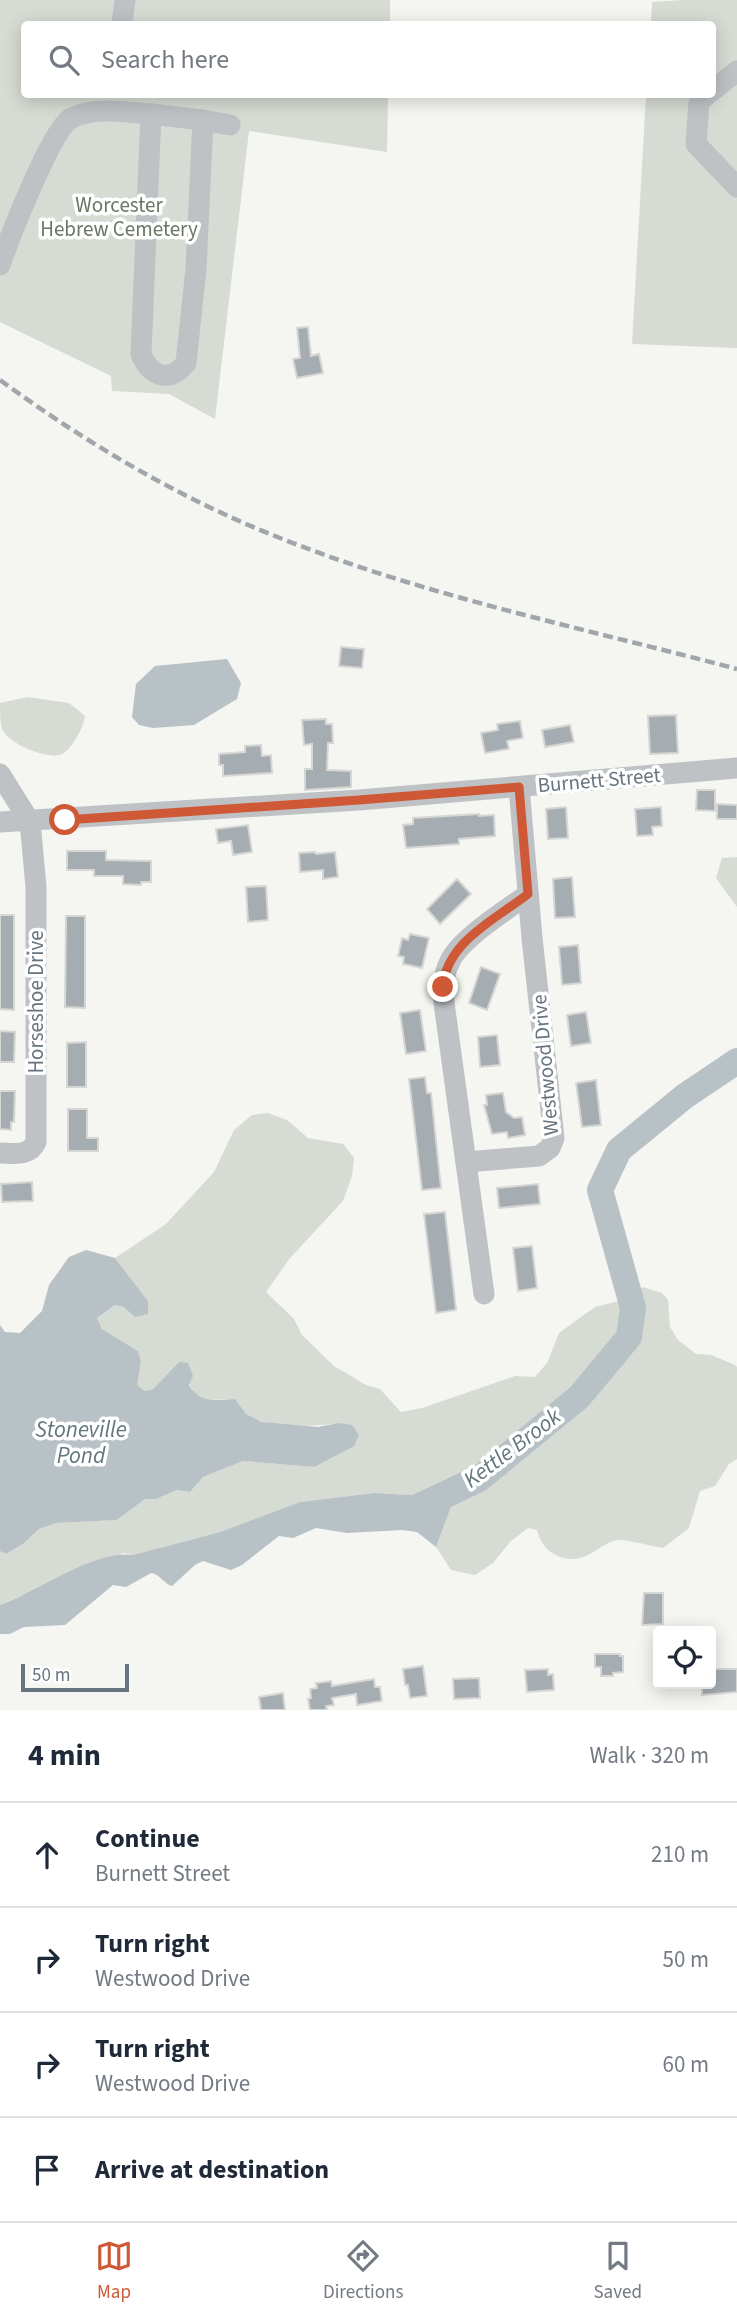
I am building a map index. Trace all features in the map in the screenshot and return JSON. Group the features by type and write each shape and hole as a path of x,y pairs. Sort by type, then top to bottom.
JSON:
{"street":[{"path":"122,21 125,0"},
{"path":"716,88 737,71"},
{"path":"704,98 699,102 696,144 737,186"},
{"path":"0,265 28,195 63,126 75,116 111,102 151,114 230,125"},
{"path":"151,114 141,354 147,369 158,375 171,374 186,363 196,270 203,120"},
{"name":"Burnett Street","path":"0,822 359,800 737,768"},
{"path":"0,774 30,822"},
{"name":"Westwood Drive","path":"466,1162 539,1156 550,1148 554,1138 519,787"},
{"name":"Horseshoe Drive","path":"0,1153 26,1153 36,1142 36,887 30,822"},
{"path":"484,1294 444,1003 444,979 449,962 463,943 528,894"}],"green space":[{"name":"Worcester Hebrew Cemetery","path":"0,0 390,0 390,21 21,21 21,98 388,98 387,152 249,131 215,419 169,394 112,391 111,376 0,322"},
{"path":"737,0 737,348 632,344 646,98 716,98 716,21 651,21 652,2"},
{"path":"27,697 69,703 85,716 76,738 64,753 53,755 28,749 12,740 2,729 0,703"},
{"path":"737,857 737,907 716,878 722,858"},
{"path":"268,1113 287,1120 308,1138 343,1144 354,1158 352,1176 343,1201 290,1258 266,1292 294,1319 302,1335 334,1366 366,1385 380,1389 401,1412 422,1408 515,1376 535,1377 547,1363 559,1333 595,1307 619,1301 643,1287 662,1293 668,1300 670,1327 678,1340 696,1354 711,1355 737,1367 737,1459 729,1464 715,1486 700,1491 689,1528 663,1548 614,1540 588,1555 571,1559 550,1551 537,1530 528,1528 510,1542 493,1563 475,1575 451,1570 436,1547 451,1507 479,1479 478,1464 412,1495 374,1493 300,1502 220,1532 133,1555 124,1553 0,1605 0,1551 6,1554 23,1544 39,1529 57,1523 117,1520 145,1499 156,1499 177,1490 190,1492 203,1477 243,1461 314,1467 338,1423 290,1426 253,1418 245,1413 235,1399 208,1400 195,1395 179,1362 153,1389 145,1391 136,1385 141,1361 138,1351 102,1329 97,1318 115,1305 124,1307 148,1301 115,1258 166,1224 214,1172 234,1130 252,1115"}],"water":[{"path":"227,659 241,683 237,699 194,725 153,728 139,725 132,717 136,684 155,666"},
{"name":"Stoneville Pond","path":"86,1250 115,1258 148,1301 148,1314 135,1317 124,1307 115,1305 97,1318 102,1329 138,1351 141,1361 137,1385 145,1391 153,1389 179,1362 188,1363 193,1376 189,1385 203,1398 235,1399 246,1414 262,1422 318,1427 338,1423 352,1425 359,1435 354,1446 314,1467 243,1461 203,1477 190,1492 177,1490 156,1499 145,1499 117,1520 57,1523 39,1529 23,1544 6,1554 0,1551 0,1325 5,1332 20,1333 42,1311 49,1285 69,1257"},
{"path":"478,1464 479,1479 451,1507 436,1547 417,1532 402,1530 347,1533 316,1528 293,1538 279,1536 242,1565 231,1570 203,1561 172,1586 151,1573 126,1587 113,1585 65,1625 24,1627 10,1634 0,1634 0,1605 101,1558 133,1555 220,1532 300,1502 374,1493 412,1495"}],"building":[{"path":"308,327 311,356 319,354 323,373 297,378 293,359 300,358 297,328"},
{"path":"341,647 364,649 362,668 339,666"},
{"path":"676,715 678,753 650,754 648,716"},
{"path":"326,719 326,724 332,724 333,743 328,743 327,770 351,771 351,787 305,790 305,769 312,769 312,744 304,745 302,720"},
{"path":"520,721 523,738 507,741 509,749 485,753 481,733 498,730 497,724"},
{"path":"570,725 574,742 545,747 542,730"},
{"path":"261,745 262,756 271,755 272,773 223,776 219,754 245,752 245,746"},
{"path":"697,790 715,790 715,811 696,810"},
{"path":"717,804 737,805 737,819 717,819"},
{"path":"566,807 568,838 548,839 546,809"},
{"path":"661,807 662,826 652,827 653,835 637,836 635,809"},
{"path":"494,815 495,836 459,839 459,844 406,848 403,825 413,824 413,818"},
{"path":"248,825 252,852 233,855 231,841 218,843 216,829"},
{"path":"67,851 106,851 106,860 151,861 151,882 141,882 141,885 123,884 123,876 94,876 94,870 67,870"},
{"path":"335,852 338,877 323,879 323,870 300,872 299,853"},
{"path":"572,877 575,917 555,918 553,879"},
{"path":"457,879 471,894 440,924 427,909"},
{"path":"266,886 268,920 248,922 246,887"},
{"path":"0,915 14,915 14,1010 0,1009"},
{"path":"66,916 85,916 85,1008 65,1007"},
{"path":"410,934 429,938 422,968 403,964 404,957 398,956 402,938 408,940"},
{"path":"578,945 581,983 562,985 559,947"},
{"path":"481,967 500,974 487,1010 469,1003"},
{"path":"420,1010 426,1051 406,1054 400,1013"},
{"path":"586,1012 591,1043 571,1046 567,1015"},
{"path":"0,1031 15,1032 14,1062 0,1062"},
{"path":"497,1035 500,1065 480,1067 478,1037"},
{"path":"86,1042 86,1087 67,1087 67,1043"},
{"path":"425,1077 427,1093 431,1093 441,1188 422,1190 409,1079"},
{"path":"596,1080 601,1125 582,1127 576,1083"},
{"path":"0,1091 15,1091 14,1122 11,1122 11,1130 0,1129"},
{"path":"503,1093 506,1112 514,1118 522,1117 525,1135 508,1138 507,1132 492,1134 484,1105 487,1105 486,1095"},
{"path":"68,1109 87,1109 87,1138 98,1138 98,1151 68,1151"},
{"path":"32,1182 33,1201 2,1202 1,1184"},
{"path":"538,1184 540,1204 499,1208 497,1188"},
{"path":"445,1212 456,1310 436,1313 424,1214"},
{"path":"532,1246 537,1288 518,1291 513,1248"},
{"path":"644,1593 663,1593 663,1624 642,1625"},
{"path":"595,1654 620,1654 623,1656 623,1672 613,1673 613,1676 601,1676 601,1667 595,1667"},
{"path":"423,1666 427,1696 410,1698 403,1669"},
{"path":"548,1669 548,1675 553,1674 554,1690 527,1692 525,1670"},
{"path":"716,1669 737,1669 737,1692 702,1695 702,1689 716,1689"},
{"path":"479,1678 480,1698 454,1699 453,1679"},
{"path":"374,1679 375,1687 380,1687 382,1701 357,1705 356,1694 332,1698 334,1705 326,1706 327,1710 310,1710 310,1689 317,1688 316,1683 331,1681 332,1686"},
{"path":"283,1693 285,1710 261,1710 259,1697"}],"waterway":[{"name":"Kettle Brook","path":"448,1494 479,1479 579,1397 629,1337 633,1308 600,1190 619,1150 685,1096 737,1061"}],"railway":[{"path":"0,380 133,467 203,504 275,536 446,594 737,669"}],"route":[{"path":"65,820 519,787 528,894 463,943 449,962 443,987"}]}
